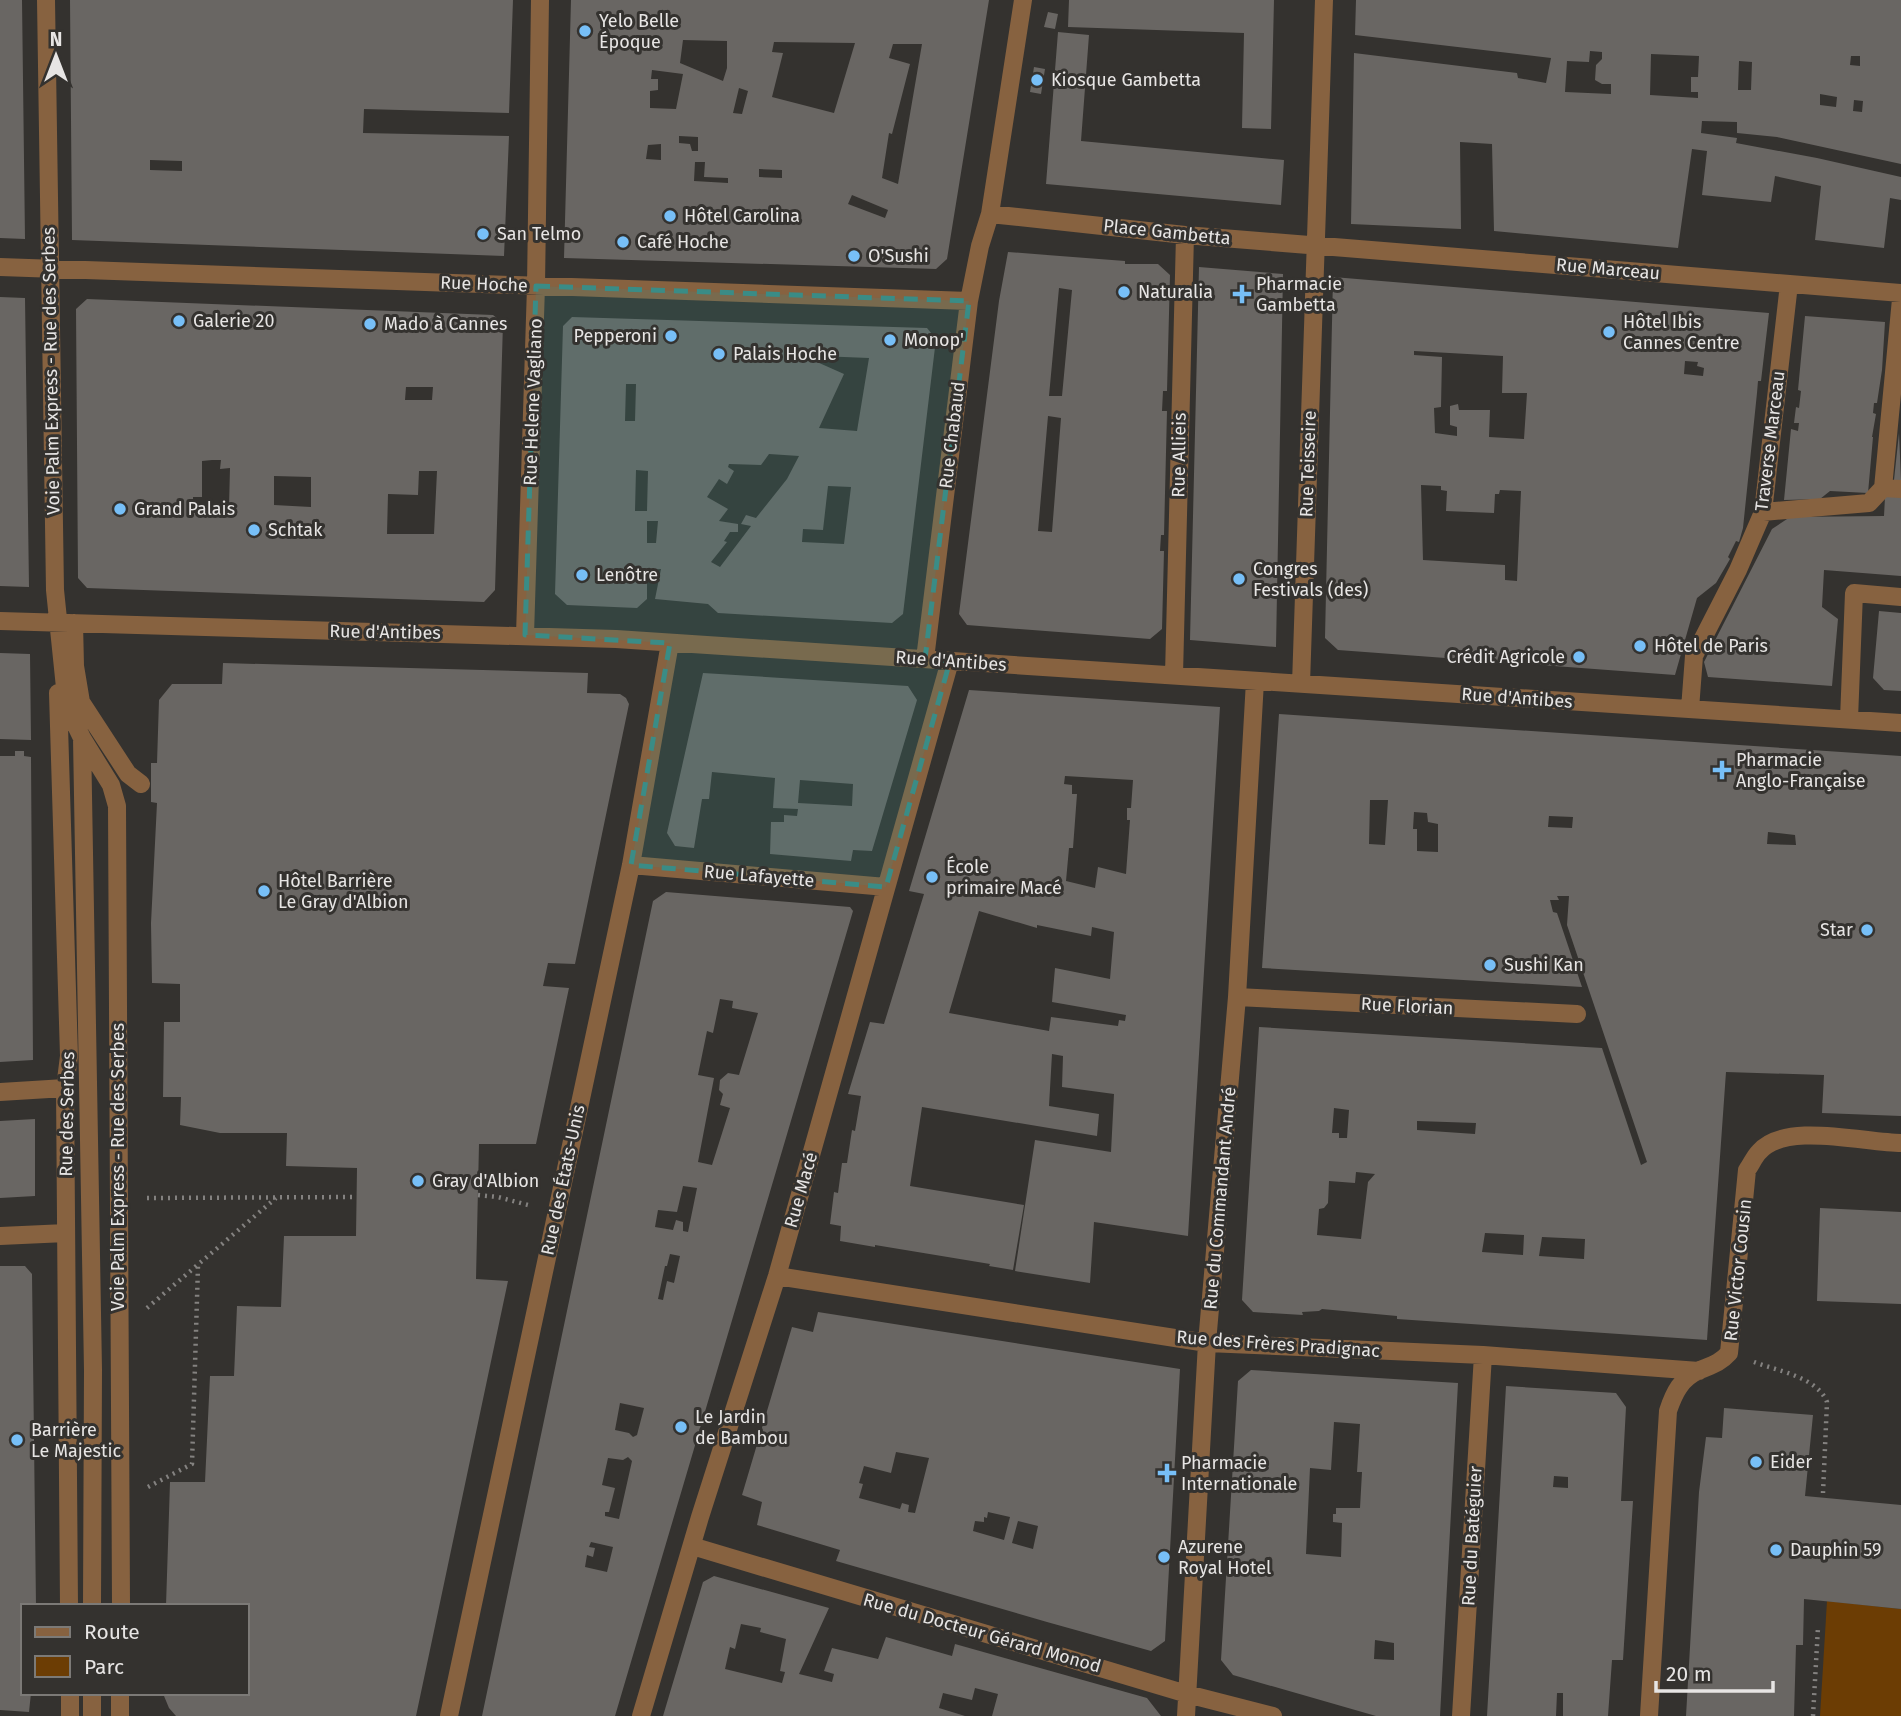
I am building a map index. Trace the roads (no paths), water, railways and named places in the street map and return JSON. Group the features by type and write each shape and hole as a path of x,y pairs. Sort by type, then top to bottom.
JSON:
{"street":[{"name":"Voie Palm Express - Rue des Serbes","path":"46,0 55,590 66,622 67,707 82,738 111,785 117,806 121,1604"},
{"name":"Rue Helene Vagliano","path":"525,635 536,286 540,0"},
{"path":"989,214 1023,0"},
{"path":"1315,245 1324,0"},
{"name":"Place Gambetta","path":"989,214 1185,235 1315,245"},
{"name":"Rue Chabaud","path":"925,659 968,301 989,214"},
{"name":"Rue Allieis","path":"1174,675 1185,235"},
{"name":"Rue Marceau","path":"1315,245 1901,293"},
{"name":"Rue Teisseire","path":"1301,684 1315,245"},
{"name":"Rue Hoche","path":"0,267 968,301"},
{"name":"Traverse Marceau","path":"1690,709 1694,656 1738,570 1763,512 1788,284"},
{"path":"1763,512 1869,503 1892,488 1901,299"},
{"path":"1849,719 1854,593 1901,597"},
{"name":"Rue d'Antibes","path":"0,621 525,635 670,642 1901,723"},
{"path":"66,622 81,702 128,774 141,784"},
{"name":"Rue des Serbes","path":"66,622 58,729 69,1056 65,1088 65,1371 69,1604"},
{"name":"Rue des États-Unis","path":"449,1716 631,865 670,642"},
{"name":"Rue Macé","path":"641,1716 777,1276 950,661"},
{"name":"Rue du Commandant André","path":"1186,1716 1207,1343 1237,997 1255,681"},
{"name":"Voie Palm Express - Rue des Serbes","path":"82,738 93,1370 92,1604"},
{"name":"Rue Lafayette","path":"631,865 886,887"},
{"name":"Rue Florian","path":"1237,997 1577,1014"},
{"path":"0,1092 65,1088"},
{"name":"Rue Victor Cousin","path":"1649,1716 1668,1410 1680,1384 1699,1370 1722,1361 1729,1353 1748,1170 1760,1150 1780,1139 1809,1135 1901,1143"},
{"path":"0,1236 66,1233"},
{"name":"Rue des Frères Pradignac","path":"777,1276 1207,1343 1483,1355 1699,1370"},
{"name":"Rue du Batéguier","path":"1461,1716 1483,1355"},
{"name":"Rue du Docteur Gérard Monod","path":"692,1546 1188,1694 1273,1716"},
{"path":"70,1695 70,1716"},
{"path":"92,1695 92,1716"},
{"path":"120,1695 120,1716"}],"place":[{"name":"Yelo Belle Époque","path":"585,31"},
{"name":"Kiosque Gambetta","path":"1037,80"},
{"name":"Hôtel Carolina","path":"670,216"},
{"name":"San Telmo","path":"483,234"},
{"name":"Café Hoche","path":"623,242"},
{"name":"O'Sushi","path":"854,256"},
{"name":"Naturalia","path":"1124,292"},
{"name":"Pharmacie Gambetta","path":"1242,294"},
{"name":"Galerie 20","path":"179,321"},
{"name":"Mado à Cannes","path":"370,324"},
{"name":"Hôtel Ibis Cannes Centre","path":"1609,332"},
{"name":"Pepperoni","path":"671,336"},
{"name":"Monop'","path":"890,340"},
{"name":"Palais Hoche","path":"719,354"},
{"name":"Grand Palais","path":"120,509"},
{"name":"Schtak","path":"254,530"},
{"name":"Lenôtre","path":"582,575"},
{"name":"Congres Festivals (des)","path":"1239,579"},
{"name":"Hôtel de Paris","path":"1640,646"},
{"name":"Crédit Agricole","path":"1579,657"},
{"name":"Pharmacie Anglo-Française","path":"1722,770"},
{"name":"École primaire Macé","path":"932,877"},
{"name":"Hôtel Barrière Le Gray d'Albion","path":"264,891"},
{"name":"Star","path":"1867,930"},
{"name":"Sushi Kan","path":"1490,965"},
{"name":"Gray d'Albion","path":"418,1181"},
{"name":"Le Jardin de Bambou","path":"681,1427"},
{"name":"Barrière Le Majestic","path":"17,1440"},
{"name":"Eider","path":"1756,1462"},
{"name":"Pharmacie Internationale","path":"1167,1473"},
{"name":"Dauphin 59","path":"1776,1550"},
{"name":"Azurene Royal Hotel","path":"1164,1557"}]}
